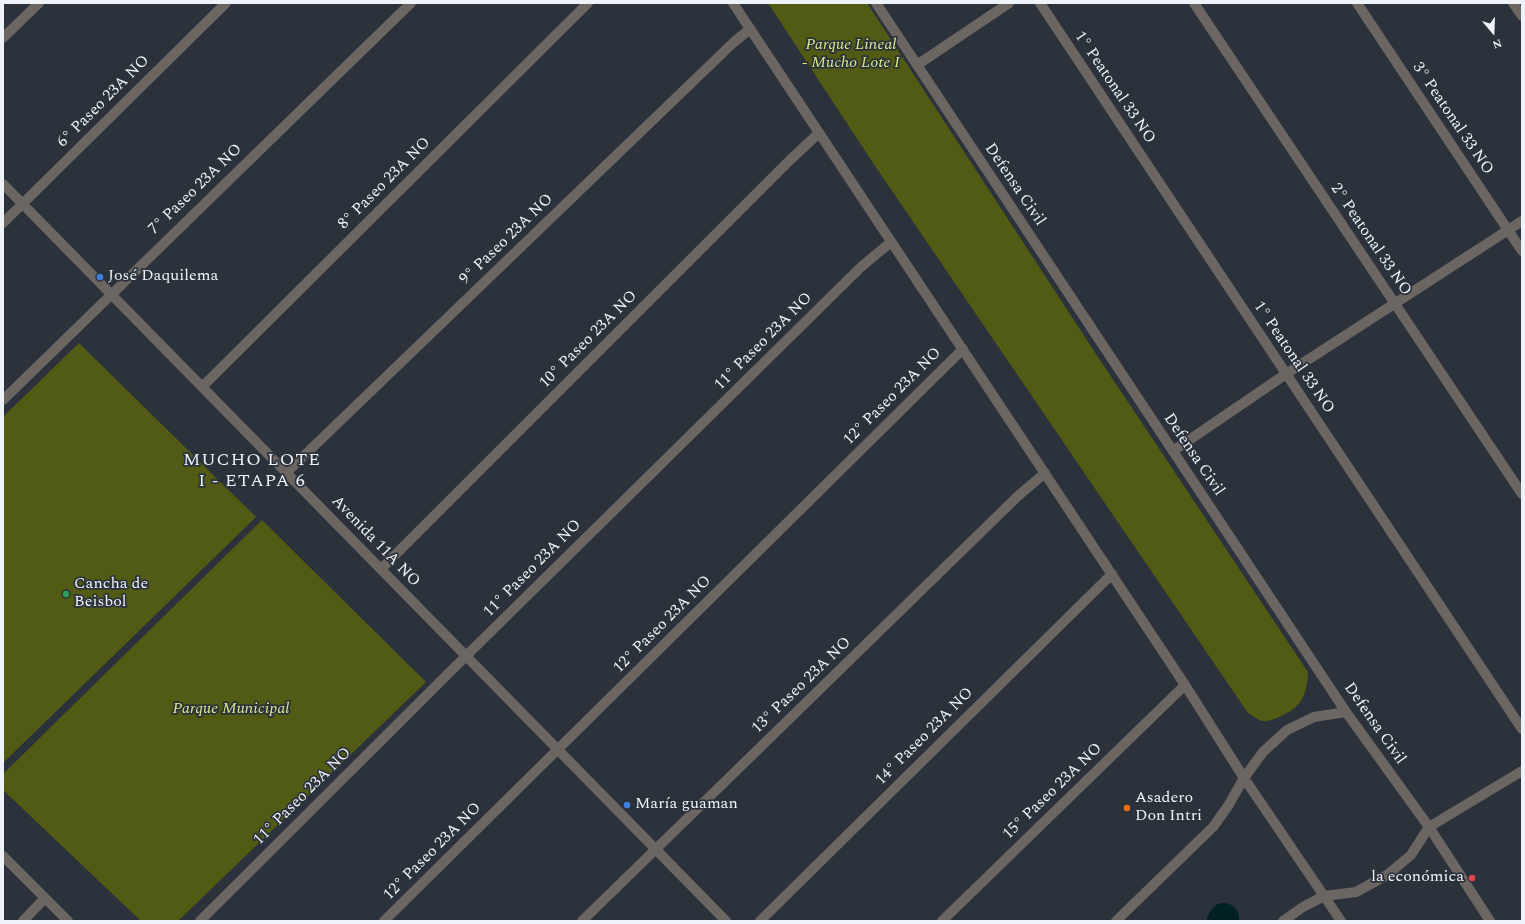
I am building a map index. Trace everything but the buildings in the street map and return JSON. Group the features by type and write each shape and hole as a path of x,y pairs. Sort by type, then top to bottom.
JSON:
{"street":[{"path":"3,38 39,3"},
{"name":"6° Paseo 23A NO","path":"3,223 226,3"},
{"name":"7° Paseo 23A NO","path":"3,400 411,3"},
{"name":"8° Paseo 23A NO","path":"202,387 588,3"},
{"path":"733,3 1112,574 1244,778 1341,921"},
{"name":"Defensa Civil","path":"876,3 1346,712 1429,827 1490,921"},
{"path":"917,66 1009,3"},
{"name":"1° Peatonal 33 NO","path":"1040,3 1522,729"},
{"name":"2° Peatonal 33 NO","path":"1194,3 1522,494"},
{"name":"3° Peatonal 33 NO","path":"1357,3 1522,251"},
{"path":"1513,3 1522,16"},
{"name":"9° Paseo 23A NO","path":"286,473 734,42 750,29"},
{"name":"10° Paseo 23A NO","path":"381,570 790,160 819,133"},
{"name":"Avenida 11A NO","path":"3,184 726,921"},
{"path":"1173,451 1286,374 1522,221"},
{"name":"11° Paseo 23A NO","path":"200,921 466,656 862,267 891,242"},
{"name":"12° Paseo 23A NO","path":"384,921 963,349"},
{"name":"13° Paseo 23A NO","path":"582,921 1018,496 1045,473"},
{"name":"14° Paseo 23A NO","path":"760,921 1112,574"},
{"name":"15° Paseo 23A NO","path":"942,921 1185,685"},
{"path":"1116,921 1213,827 1228,806 1244,778 1263,752 1287,730 1314,717 1346,712"},
{"path":"1283,921 1303,907 1324,896 1356,892 1387,875 1411,855 1429,827 1522,771"},
{"path":"3,856 68,921"},
{"path":"23,921 45,898"}],"green space":[{"name":"Parque Lineal - Mucho Lote I","path":"768,3 867,3 1096,354 1308,672 1303,698 1290,711 1273,720 1267,721 1262,721 1248,713 873,163"},
{"path":"79,343 256,517 3,763 3,417"},
{"name":"Parque Municipal","path":"262,520 426,682 178,921 141,921 3,790 3,774"}],"place":[{"name":"José Daquilema","path":"100,277"},
{"name":"Cancha de Beisbol","path":"66,594"},
{"name":"María guaman","path":"627,805"},
{"name":"Asadero Don Intri","path":"1127,808"},
{"name":"la económica","path":"1472,878"}],"district":[{"name":"MUCHO LOTE I - ETAPA 6","path":"252,471"}]}
